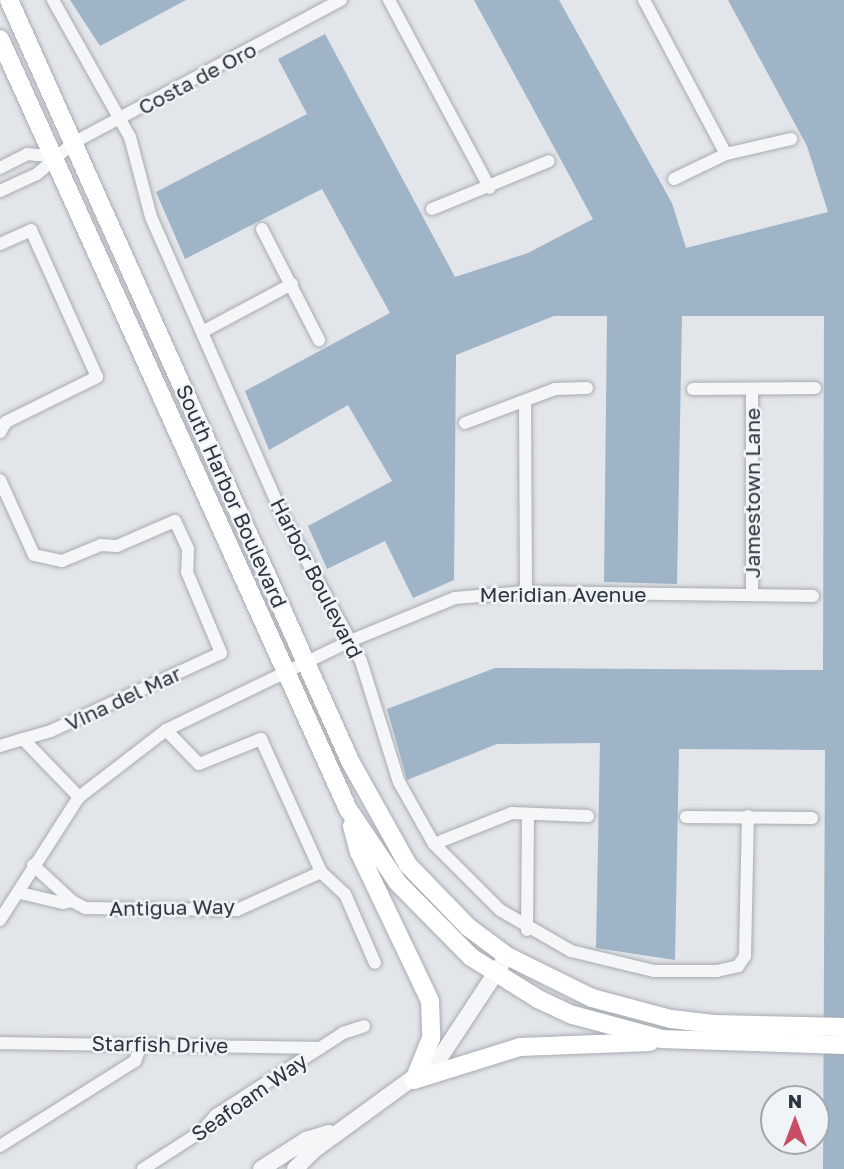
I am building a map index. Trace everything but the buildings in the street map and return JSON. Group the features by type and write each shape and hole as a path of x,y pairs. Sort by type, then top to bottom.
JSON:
{"main road":[{"name":"South Harbor Boulevard","path":"9,0 373,807 408,865 468,927 507,956 552,981 630,1009 756,1036"},
{"name":"South Harbor Boulevard","path":"0,38 348,809 418,906 496,975 573,1015 662,1039"},
{"path":"348,809 359,852 430,1001 431,1038 414,1080"},
{"path":"414,1080 490,1053 520,1047 640,1045 662,1039 756,1036 844,1027"},
{"path":"756,1036 844,1045"}],"street":[{"name":"Harbor Boulevard","path":"53,0 122,119 137,156 151,218 284,518 361,661 398,782 434,844 464,879 527,930 571,951 621,966 717,971 738,966 747,944 748,816"},
{"name":"Costa de Oro","path":"0,191 37,174 52,156 73,143 341,0"},
{"path":"389,0 490,188"},
{"path":"644,0 726,154"},
{"path":"674,178 726,154 792,139"},
{"name":"Costa de Oro","path":"0,168 27,154 52,156"},
{"path":"432,209 490,188 549,161"},
{"path":"261,229 319,340"},
{"path":"0,244 31,230 97,377 6,422 0,432"},
{"path":"202,332 292,284"},
{"path":"465,423 555,389 587,388"},
{"name":"Jamestown Lane","path":"692,389 752,391 815,388"},
{"name":"Jamestown Lane","path":"752,391 752,595"},
{"path":"525,401 526,592"},
{"name":"Vina del Mar","path":"0,480 34,555 62,561 101,545 117,546 175,521 188,549 187,572 221,653 51,731 0,746"},
{"name":"Meridian Avenue","path":"0,920 79,797 166,730 306,660 454,598 526,592 813,596"},
{"path":"166,730 199,764 261,739 321,872 345,894 375,964"},
{"path":"23,738 44,766 79,797"},
{"path":"527,930 528,814"},
{"path":"434,844 497,816 588,816"},
{"path":"686,817 812,818"},
{"path":"33,866 61,887 72,901"},
{"name":"Antigua Way","path":"20,892 53,901 72,901 85,908 237,910 321,872"},
{"path":"53,901 61,887"},
{"path":"295,1169 344,1128 414,1080 454,1043 507,956"},
{"name":"Seafoam Way","path":"143,1169 201,1131 216,1115 320,1048 364,1026"},
{"name":"Starfish Drive","path":"0,1043 142,1043 320,1048"},
{"path":"0,1146 135,1061 142,1043"},
{"path":"261,1169 306,1140 344,1128"}],"water":[{"path":"70,0 186,0 100,46"},
{"path":"474,0 559,0 672,203 686,248 828,212 807,146 728,0 844,0 844,1169 823,1169 823,1155 830,1155 830,1085 823,1085 825,750 679,749 675,960 596,948 600,743 497,744 407,780 387,709 495,668 823,670 824,316 682,316 677,584 604,582 607,316 554,316 456,355 454,580 413,598 385,541 327,569 308,526 392,481 348,405 269,450 245,391 390,313 322,189 185,259 156,192 307,114 278,59 325,34 455,277 528,253 593,219"}]}
